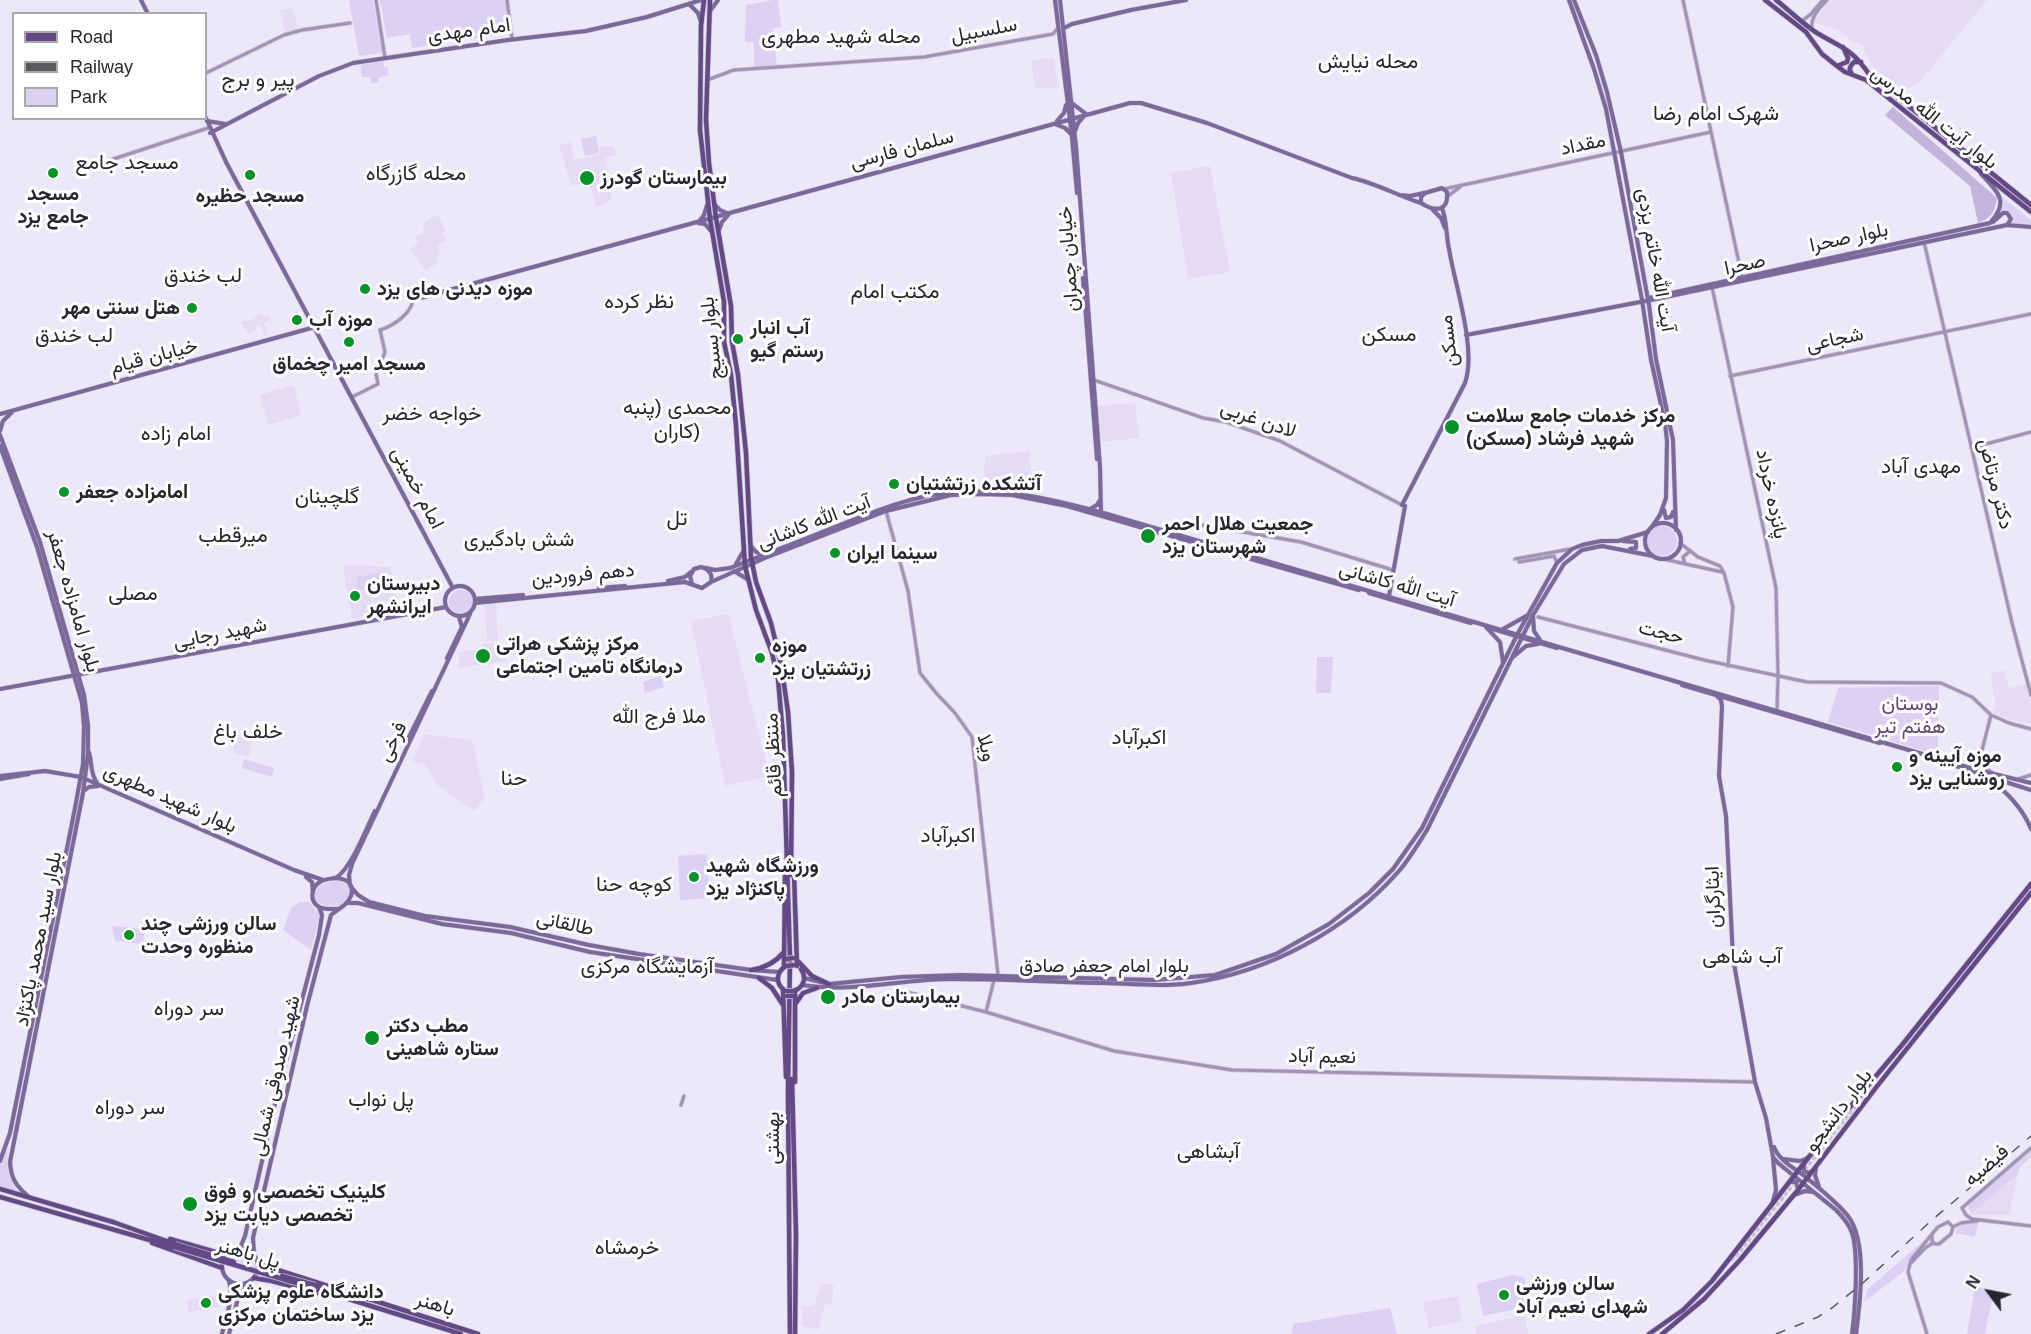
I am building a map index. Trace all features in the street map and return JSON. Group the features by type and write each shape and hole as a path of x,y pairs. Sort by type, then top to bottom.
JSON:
{"main road":[{"path":"694,0 689,4 698,13 701,26"},
{"name":"امام مهدی","path":"212,132 338,67 513,39 586,32 637,20 702,0"},
{"path":"702,0 700,130 706,155"},
{"path":"710,0 706,155 711,202 698,223 705,224 716,235 729,214 711,202"},
{"path":"709,12 718,0"},
{"name":"خیابان چمران","path":"1055,0 1061,27 1073,136 1094,380 1102,512"},
{"name":"خیابان چمران","path":"1060,0 1063,20 1060,41 1068,88"},
{"path":"1061,27 1131,10 1186,0"},
{"name":"آیت الله خاتم یزدی","path":"1569,0 1576,12 1607,92 1621,152 1647,290 1656,359 1673,440 1676,531"},
{"name":"آیت الله خاتم یزدی","path":"1574,0 1601,89 1642,300 1649,351 1667,441 1667,488 1664,506"},
{"name":"بلوار آیت الله مدرس","path":"1765,0 1806,32 1822,54 1837,66 1866,80 2031,212"},
{"name":"بلوار آیت الله مدرس","path":"1776,0 1812,30 1855,55 1869,74 2031,205"},
{"path":"1063,20 1072,24"},
{"path":"1837,66 1847,62 1848,58 1843,46"},
{"path":"1854,75 1850,69 1851,65 1861,62"},
{"path":"700,65 708,65"},
{"path":"1069,101 1086,114 1078,123 1073,136 1065,128 1054,124 1064,113 1069,101"},
{"name":"سلمان فارسی","path":"413,300 1130,103 1140,103 1207,123 1352,178 1363,180 1433,209"},
{"name":"امام مهدی","path":"212,132 249,112"},
{"path":"207,119 226,124"},
{"name":"امام خمینی","path":"206,120 453,588"},
{"name":"خیابان چمران","path":"1073,136 1102,512"},
{"path":"1975,168 2000,196 2000,209 1990,223"},
{"path":"1622,190 1628,188"},
{"path":"1393,194 1410,196 1444,189 1448,196 1442,208 1433,209"},
{"path":"1421,203 1421,197 1425,193"},
{"path":"1623,199 1629,197"},
{"name":"بلوار بسیج","path":"711,202 716,218 724,308 724,342 731,375 745,564"},
{"name":"بلوار بسیج","path":"711,202 710,219 726,276 731,306 732,342 738,375 746,453 752,561"},
{"name":"مسکن","path":"1388,598 1403,506 1465,383 1469,363 1445,214 1442,208"},
{"path":"1433,209 1441,218 1446,231"},
{"name":"بلوار صحرا","path":"1656,297 1990,223 2003,213 2007,213 2011,219 2007,225"},
{"name":"صحرا","path":"1466,335 1712,287 2007,225 2031,227"},
{"path":"720,276 721,278 726,276"},
{"path":"721,286 722,284 727,285"},
{"path":"1647,290 1656,297 1650,311"},
{"path":"1634,302 1643,308"},
{"name":"خیابان قیام","path":"0,414 315,327"},
{"path":"1649,351 1655,350"},
{"path":"1651,360 1654,357 1656,359"},
{"path":"0,433 6,416 14,410"},
{"name":"بلوار امامزاده جعفر","path":"0,433 27,502 74,666 83,710 83,779"},
{"name":"بلوار امامزاده جعفر","path":"0,446 47,573"},
{"path":"737,453 746,453"},
{"path":"738,463 746,462"},
{"name":"آیت الله کاشانی","path":"706,568 722,570 734,568 897,505 952,492 1019,496 1102,512"},
{"name":"آیت الله کاشانی","path":"765,556 886,511 951,495 1013,492 1102,512 1486,627 2031,783"},
{"path":"1090,509 1100,500"},
{"path":"1664,506 1664,516 1668,518 1674,506"},
{"path":"1653,556 1645,545 1649,530 1664,506"},
{"path":"1520,636 1564,564 1571,557 1592,547 1602,546 1626,549 1663,559 1676,553 1680,543 1676,531 1671,526 1663,524 1618,541"},
{"path":"1511,659 1526,646 1542,642 1534,631 1533,616 1557,563 1572,549 1591,542 1636,542 1636,548 1626,549"},
{"path":"750,544 756,552 765,556 757,566 755,576"},
{"path":"744,549 734,568 747,579"},
{"name":"منتظر قائم","path":"752,561 782,664 788,712 792,772 789,942"},
{"name":"منتظر قائم","path":"745,564 756,610 772,653 781,705 792,950"},
{"path":"697,567 706,568 711,574 711,582 698,588 692,584 690,576 697,567"},
{"name":"آیت الله کاشانی","path":"711,582 734,568"},
{"name":"دهم فروردین","path":"475,601 674,580 692,572"},
{"name":"دهم فروردین","path":"475,601 675,583 692,584"},
{"path":"458,586 467,588 474,594 475,601 470,614 459,617 451,614 446,608 447,594 458,586"},
{"name":"آیت الله کاشانی","path":"1388,598 1520,636"},
{"path":"756,610 761,611 764,607"},
{"name":"شهید رجایی","path":"0,689 76,678 87,674 446,608"},
{"name":"فرخی","path":"351,886 349,876 352,864 470,614"},
{"path":"1502,629 1533,616"},
{"name":"فرخی","path":"336,878 349,863 462,627 459,617"},
{"path":"760,621 765,618 769,619"},
{"path":"1486,627 1500,642 1503,664"},
{"name":"بلوار امام جعفر صادق","path":"1027,978 1170,985 1230,975 1277,958 1353,914 1398,872 1427,830 1511,659 1520,636"},
{"name":"بلوار امام جعفر صادق","path":"802,985 817,988 950,979 1154,980 1189,978 1215,975 1289,948 1347,911 1393,869 1421,829 1503,664 1520,636"},
{"name":"آیت الله کاشانی","path":"1542,642 2031,790"},
{"path":"67,678 74,666 87,674 82,684"},
{"name":"بلوار امامزاده جعفر","path":"76,678 82,684 88,711 88,750 83,779"},
{"name":"ایثارگران","path":"1715,695 1722,702 1719,776 1726,816 1732,944 1755,1082 1771,1141 1776,1190 1770,1207"},
{"name":"ایثارگران","path":"1722,720 1724,698"},
{"path":"1724,709 1732,700"},
{"path":"83,793 88,787 99,785 92,774 91,756 88,750"},
{"path":"80,786 73,776 82,764"},
{"path":"1453,764 1459,765"},
{"path":"1450,770 1454,770 1455,773"},
{"name":"بلوار شهید مطهری","path":"0,778 47,773 83,779 294,870 323,880"},
{"path":"1986,775 2008,794 2031,829"},
{"name":"بلوار سید محمد پاکنژاد","path":"71,844 83,779"},
{"name":"بلوار سید محمد پاکنژاد","path":"33,1200 12,1180 10,1162 12,1133 83,793 83,779"},
{"name":"بلوار شهید مطهری","path":"99,785 305,876 312,882 313,892"},
{"path":"785,966 785,873 789,867 794,873 795,961 807,978 809,986"},
{"path":"336,878 344,880 351,886 352,897 349,903 331,915 327,912 322,915 319,907 313,901 316,885 323,880 336,878"},
{"name":"طالقانی","path":"351,886 369,902 424,916 510,927 589,945 751,970 779,972"},
{"name":"بلوار دانشجو","path":"1649,1334 1683,1310 1727,1263 1808,1158 2018,900 2030,889"},
{"name":"بلوار دانشجو","path":"1662,1334 1710,1293 1794,1195 2030,889"},
{"path":"358,903 355,899 360,896"},
{"name":"طالقانی","path":"349,903 358,903 439,924 512,933 590,952 777,980"},
{"path":"319,907 339,909"},
{"name":"شهید صدوقی شمالی","path":"240,1248 245,1236 322,915"},
{"name":"شهید صدوقی شمالی","path":"254,1253 253,1238 307,1006 331,915"},
{"name":"بهشتی","path":"789,942 795,1334"},
{"name":"بهشتی","path":"788,1334 790,1324 792,950"},
{"path":"785,955 812,976 829,984"},
{"path":"751,970 764,968 785,955"},
{"path":"791,1091 784,1008 785,994 777,980 779,972 795,961"},
{"path":"766,979 770,975 768,971"},
{"name":"بلوار امام جعفر صادق","path":"807,978 829,984 901,977 998,975 1018,978"},
{"path":"759,978 772,988 784,1008"},
{"path":"791,1091 795,1079 794,994 807,978"},
{"path":"795,1005 800,996 817,988"},
{"path":"785,994 794,994"},
{"name":"بلوار سید محمد پاکنژاد","path":"0,1161 12,1133"},
{"name":"ایثارگران","path":"1771,1141 1776,1152 1796,1173"},
{"path":"1773,1157 1847,1214 1856,1229 1860,1262 1854,1334"},
{"path":"1782,1159 1800,1161 1808,1158"},
{"path":"1804,1163 1804,1171 1809,1173 1815,1168"},
{"path":"1815,1168 1819,1192"},
{"path":"1789,1182 1796,1182 1798,1190"},
{"path":"0,1190 112,1222 150,1238 159,1246 222,1268 231,1287 222,1334"},
{"path":"1794,1195 1806,1191 1819,1192"},
{"path":"0,1197 150,1238 162,1236 226,1255"},
{"path":"245,1236 247,1239 253,1238"},
{"name":"پل باهنر","path":"150,1238 314,1287"},
{"path":"222,1268 226,1255 231,1250 247,1249 254,1253 259,1264 317,1282 341,1295"},
{"path":"208,1262 212,1251"},
{"path":"229,1280 236,1284 244,1284 254,1278 259,1264"},
{"path":"264,1280 268,1268"},
{"path":"254,1278 328,1296 341,1295"},
{"path":"229,1334 244,1284"},
{"name":"باهنر","path":"314,1287 478,1334"},
{"name":"باهنر","path":"341,1295 461,1334"},
{"path":"230,1300 237,1302"}],"street":[{"path":"376,0 385,58"},
{"path":"507,0 513,39"},
{"path":"1683,0 1742,279"},
{"path":"1802,21 1825,0"},
{"path":"1812,30 1813,16 1825,0"},
{"path":"207,73 284,35 350,23"},
{"path":"1060,41 1053,34 1061,27"},
{"name":"سلسبیل","path":"707,80 734,70 924,57 1053,34"},
{"path":"88,167 212,132"},
{"name":"مقداد","path":"1444,189 1711,132"},
{"path":"1448,196 1462,186"},
{"name":"دکتر مرتاض","path":"1924,242 2031,695"},
{"name":"پانزده خرداد","path":"1712,287 1776,588 1777,710"},
{"path":"352,397 378,384 376,374 385,352 380,330 391,326 408,311 413,300"},
{"name":"شجاعی","path":"1730,376 2031,314"},
{"name":"لادن غربی","path":"1094,380 1203,418 1226,422 1280,441 1403,506"},
{"path":"1971,448 2031,432"},
{"name":"ویلا","path":"886,511 908,591 920,673 955,713 972,737 998,975"},
{"path":"1202,525 1301,542 1393,570"},
{"path":"1680,543 1689,552 1720,566 1724,573 1733,607 1728,666"},
{"path":"1515,560 1572,549"},
{"path":"1686,565 1683,557 1689,552"},
{"path":"1520,562 1554,556 1557,563"},
{"path":"1663,559 1724,573"},
{"name":"حجت","path":"1533,616 1728,666 1807,682 1941,683 1972,697 1991,715"},
{"path":"1998,775 1980,765 1979,762 1991,715 2031,729"},
{"path":"2017,780 2031,775"},
{"path":"986,1012 994,980"},
{"name":"نعیم آباد","path":"899,990 986,1012 1114,1052 1232,1070 1755,1082"},
{"path":"681,1105 684,1096"},
{"name":"فیضیه","path":"1981,1221 1968,1217 1962,1208 2031,1148"},
{"path":"1909,1265 1925,1248 1933,1243 1937,1245 1943,1242 1951,1234 1953,1227 1961,1223 1981,1221 2031,1226"},
{"path":"1927,1334 1908,1274 1909,1265 1938,1227 1950,1223 1953,1227"},
{"path":"1932,1234 1933,1243"}],"shaded area":[{"path":"1831,0 1987,0 1918,84 1905,90 1893,86 1877,73 1864,47 1858,42 1856,44 1837,29 1815,23"},
{"path":"293,8 298,30 285,33 280,10"},
{"path":"1054,58 1058,88 1035,88 1031,60"},
{"path":"1893,107 1997,198 1990,216 1978,223 1970,186 1885,115"},
{"name":"بیمارستان گودرز","path":"571,142 575,160 600,155 600,147 613,146 616,155 605,158 608,170 605,174 611,200 596,207 590,182 571,186 559,145"},
{"path":"1210,166 1230,272 1188,279 1171,173"},
{"path":"434,216 439,217 446,231 442,233 447,240 437,246 440,254 437,258 438,262 426,271 410,249 419,243 415,237 424,232 423,227 426,221"},
{"path":"260,313 263,317 268,315 270,320 264,323 268,335 265,336 261,325 256,326 255,331 249,334 241,324 242,321 250,321"},
{"path":"294,385 301,415 268,425 260,395"},
{"path":"1135,403 1139,438 1100,442 1097,406"},
{"path":"1029,451 1033,491 982,487 986,456"},
{"path":"343,565 391,567 399,611 352,619"},
{"path":"496,604 498,640 487,641 485,605"},
{"path":"728,614 770,776 725,786 691,621"},
{"name":"مرکز پزشکی هراتی درمانگاه تامین اجتماعی","path":"501,642 506,661 459,668 459,652 483,649 482,644"},
{"path":"2005,670 2009,688 2026,684 2031,705 2031,724 2009,719 1993,712 1996,705 1990,674"},
{"path":"235,733 252,741 249,757 233,753"},
{"path":"424,734 470,740 473,743 485,797 474,811 437,785 425,764 412,762"},
{"path":"2018,1174 2009,1215 1971,1214"},
{"path":"821,1284 834,1287 831,1305 825,1304 818,1330 802,1326 802,1306 814,1306"},
{"name":"دانشگاه علوم پزشکی یزد ساختمان مرکزی","path":"227,1293 224,1306 188,1312 187,1300"},
{"path":"1457,1296 1463,1321 1429,1328 1423,1303"},
{"path":"1525,1315 1528,1334 1476,1334 1475,1326"}],"green space":[{"path":"349,0 373,0 382,53 359,56"},
{"path":"380,0 505,0 509,31 507,34 412,48 410,34 387,38"},
{"path":"778,0 781,27 773,28 777,66 754,67 754,42 745,42 746,5"},
{"path":"383,61 384,67 388,67 388,75 378,78 379,82 371,84 370,77 362,77 361,65"},
{"path":"596,136 599,153 585,156 581,139"},
{"path":"2002,197 2031,220 2031,225 2012,224 2013,217 2007,211 2001,212 2004,201"},
{"path":"1662,526 1668,527 1676,535 1676,547 1668,555 1662,556 1656,555 1648,547 1647,541 1648,535 1656,527"},
{"path":"383,572 385,586 358,590 356,577"},
{"path":"461,590 470,593 473,602 470,611 461,614 452,611 449,602 452,593"},
{"path":"1317,657 1333,657 1331,693 1316,693"},
{"path":"661,676 664,687 645,693 643,682"},
{"name":"بوستان هفتم تیر","path":"1939,686 1938,755 1828,722 1838,688"},
{"path":"244,759 274,768 272,777 242,768"},
{"name":"ورزشگاه شهید پاکنژاد یزد","path":"707,854 710,898 680,900 678,856"},
{"path":"335,880 347,884 352,893 344,904 329,906 315,900 318,888"},
{"path":"300,902 309,902 320,915 311,950 283,930 291,908"},
{"name":"سالن ورزشی چند منظوره وحدت","path":"112,926 144,929 143,944 115,941"},
{"path":"8,1148 9,1172 12,1183 19,1194 0,1188 0,1164"},
{"path":"2031,1151 2031,1157 2020,1167 2018,1174 1971,1214 1968,1206"},
{"path":"1978,1223 1975,1237 1955,1233 1961,1225"},
{"path":"1923,1241 1903,1272 1864,1302 1868,1289"},
{"path":"239,1250 250,1254 255,1267 228,1258"},
{"name":"سالن ورزشی شهدای نعیم آباد","path":"1512,1275 1524,1277 1531,1306 1483,1316 1477,1284"},
{"path":"1975,1287 1994,1290 1985,1334 1967,1334"},
{"path":"1390,1308 1397,1334 1292,1334 1293,1324"}],"tunnel":[{"path":"1730,1260 1855,1106 1872,1081"}],"railway":[{"path":"1776,1334 1818,1317 1832,1308 2031,1136"}],"place":[{"name":"مسجد جامع یزد","path":"53,173"},
{"name":"مسجد حظیره","path":"250,175"},
{"name":"بیمارستان گودرز","path":"587,178"},
{"name":"موزه دیدنی های یزد","path":"365,289"},
{"name":"هتل سنتی مهر","path":"192,308"},
{"name":"موزه آب","path":"297,320"},
{"name":"آب انبار رستم گیو","path":"738,339"},
{"name":"مسجد امیر چخماق","path":"349,342"},
{"name":"مرکز خدمات جامع سلامت شهید فرشاد (مسکن)","path":"1452,427"},
{"name":"آتشکده زرتشتیان","path":"894,484"},
{"name":"امامزاده جعفر","path":"64,492"},
{"name":"جمعیت هلال احمر شهرستان یزد","path":"1148,536"},
{"name":"سینما ایران","path":"835,553"},
{"name":"دبیرستان ایرانشهر","path":"355,596"},
{"name":"مرکز پزشکی هراتی درمانگاه تامین اجتماعی","path":"483,656"},
{"name":"موزه زرتشتیان یزد","path":"760,658"},
{"name":"موزه آیینه و روشنایی یزد","path":"1897,767"},
{"name":"ورزشگاه شهید پاکنژاد یزد","path":"694,877"},
{"name":"سالن ورزشی چند منظوره وحدت","path":"129,935"},
{"name":"بیمارستان مادر","path":"828,997"},
{"name":"مطب دکتر ستاره شاهینی","path":"372,1038"},
{"name":"کلینیک تخصصی و فوق تخصصی دیابت یزد","path":"190,1204"},
{"name":"سالن ورزشی شهدای نعیم آباد","path":"1504,1295"},
{"name":"دانشگاه علوم پزشکی یزد ساختمان مرکزی","path":"206,1303"}],"district":[{"name":"محله شهید مطهری","path":"841,37"},
{"name":"محله نیایش","path":"1368,62"},
{"name":"پیر و برج","path":"258,80"},
{"name":"شهرک امام رضا","path":"1716,114"},
{"name":"مسجد جامع","path":"127,163"},
{"name":"محله گازرگاه","path":"416,174"},
{"name":"لب خندق","path":"203,276"},
{"name":"مکتب امام","path":"895,292"},
{"name":"نظر کرده","path":"639,302"},
{"name":"مسکن","path":"1389,335"},
{"name":"لب خندق","path":"74,336"},
{"name":"خواجه خضر","path":"432,414"},
{"name":"محمدی (پنبه کاران)","path":"677,420"},
{"name":"امام زاده","path":"176,434"},
{"name":"مهدی آباد","path":"1921,467"},
{"name":"گلچینان","path":"327,497"},
{"name":"تل","path":"677,519"},
{"name":"میرقطب","path":"233,536"},
{"name":"شش بادگیری","path":"519,540"},
{"name":"مصلی","path":"133,594"},
{"name":"ملا فرج الله","path":"659,717"},
{"name":"خلف باغ","path":"248,732"},
{"name":"اکبرآباد","path":"1139,738"},
{"name":"حنا","path":"514,779"},
{"name":"اکبرآباد","path":"948,836"},
{"name":"کوچه حنا","path":"634,885"},
{"name":"آب شاهی","path":"1742,957"},
{"name":"آزمایشگاه مرکزی","path":"647,967"},
{"name":"سر دوراه","path":"189,1009"},
{"name":"پل نواب","path":"381,1100"},
{"name":"سر دوراه","path":"130,1108"},
{"name":"آبشاهی","path":"1208,1152"},
{"name":"خرمشاه","path":"627,1248"}]}
